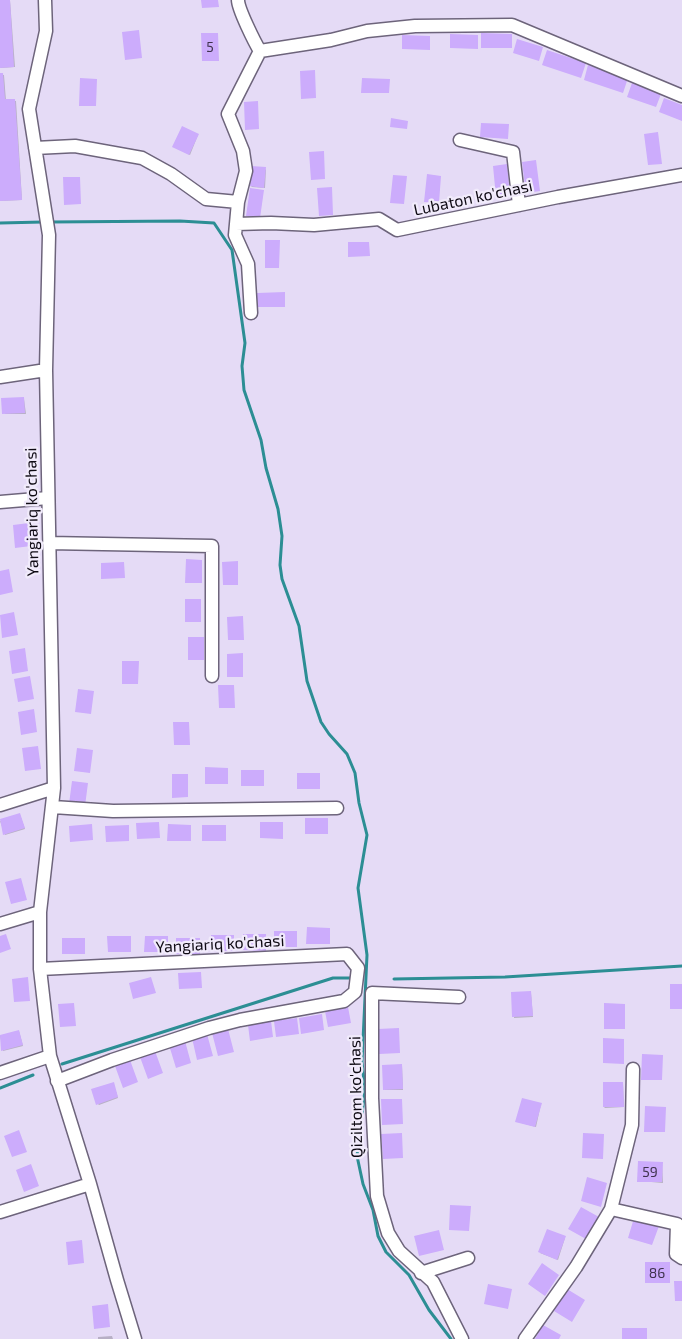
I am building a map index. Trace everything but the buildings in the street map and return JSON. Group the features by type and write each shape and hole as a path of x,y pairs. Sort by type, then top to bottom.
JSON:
{"street":[{"name":"Yangiariq ko'chasi","path":"40,969 347,954 358,968 355,992 344,1001 209,1028 57,1081 50,1056 40,969 40,912 54,788 46,370 49,235 29,109 46,31 45,0"},
{"path":"238,0 238,8 260,51"},
{"path":"260,51 415,26 512,25 682,96"},
{"path":"251,314 248,264 235,235 238,202 246,171 243,151 228,114 260,51"},
{"path":"460,140 513,152 519,205"},
{"path":"35,148 75,146 142,158 171,174 206,199 238,202"},
{"name":"Lubaton ko'chasi","path":"236,224 314,225 379,219 397,230 682,175"},
{"path":"0,377 46,370"},
{"path":"0,502 48,498"},
{"path":"49,543 212,546 212,676"},
{"path":"0,805 54,788"},
{"path":"53,807 113,811 337,808"},
{"path":"0,924 40,912"},
{"name":"Qiziltom ko'chasi","path":"459,997 372,993 372,1098 377,1196 388,1233 399,1251 421,1273 434,1282 462,1339"},
{"path":"0,1073 50,1056"},
{"path":"525,1339 576,1267 611,1209 632,1125 633,1069"},
{"path":"57,1081 135,1339"},
{"path":"0,1212 90,1184"},
{"path":"611,1209 677,1224 676,1254 682,1258"},
{"path":"421,1273 468,1258"}],"waterway":[{"path":"0,223 43,222"},
{"path":"50,222 214,223 232,250 245,343 242,366 244,390 261,440 266,468 278,509 282,536 280,565 282,579 299,626 307,681 321,722 347,754 355,773 367,835 358,888 367,955 362,1062 365,1090 357,1156 378,1236 386,1252 409,1275 429,1310 451,1339"},
{"path":"394,979 505,977 682,966"},
{"path":"62,1064 333,978 351,978"},
{"path":"0,1088 33,1075"}]}
